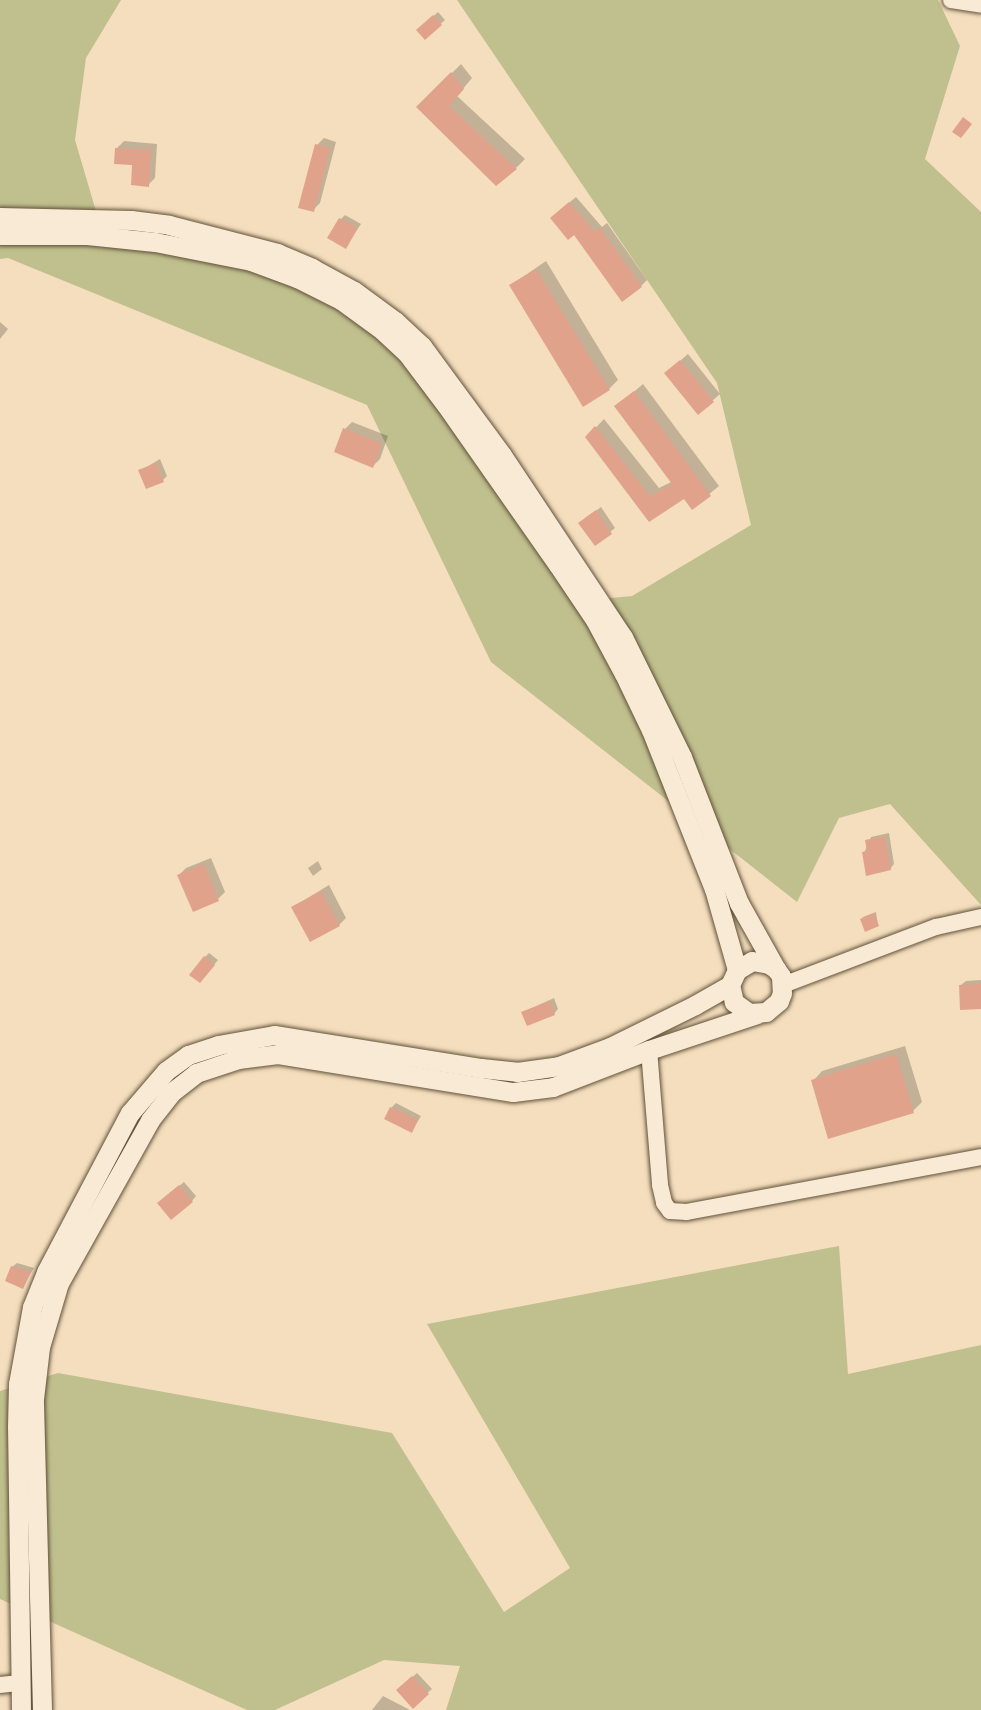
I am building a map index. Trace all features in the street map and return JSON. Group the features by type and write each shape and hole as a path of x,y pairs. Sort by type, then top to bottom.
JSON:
{"street":[{"path":"951,0 981,5"},
{"path":"0,216 131,220 169,225 277,253 354,291 422,346 502,455 623,637 682,757 739,903 779,977 782,993 773,1008 649,1050 553,1087 513,1092 278,1054 238,1059 196,1073 172,1092 150,1120 59,1283 40,1347 34,1399 42,1710"},
{"path":"0,235 87,235 155,242 251,261 297,278 341,300 382,330 406,352 558,565 595,620 624,674 651,730 714,889 734,978 734,1002 741,1009 757,1014"},
{"path":"779,977 936,927 981,916"},
{"path":"21,1710 18,1384 33,1307 46,1272 130,1113 166,1071 188,1055 218,1045 274,1035 505,1070 559,1066 610,1046 734,978 752,961 769,964 779,977"},
{"path":"649,1050 660,1185 664,1203 670,1211 687,1212 981,1157"},
{"path":"0,1685 20,1683"}],"green space":[{"path":"0,0 121,0 86,58 75,140 106,245 326,274 475,444 579,601 632,596 751,525 717,383 457,0 938,0 960,46 925,159 981,212 981,905 890,804 839,818 797,902 491,662 367,405 8,258 0,259"},
{"path":"839,1246 848,1374 981,1345 981,1710 446,1710 460,1666 384,1660 275,1710 247,1710 0,1599 0,1391 58,1373 392,1433 504,1612 570,1568 427,1324"}],"building":[{"path":"433,15 442,25 425,40 416,30"},
{"path":"451,72 464,89 449,106 517,169 496,186 416,107"},
{"path":"963,117 972,124 961,138 952,132"},
{"path":"315,144 330,148 314,212 298,208"},
{"path":"115,148 151,150 149,187 131,185 132,165 114,164"},
{"path":"569,202 595,232 600,228 642,287 622,302 574,235 568,240 550,218"},
{"path":"339,218 358,228 346,249 327,238"},
{"path":"536,269 610,390 583,407 509,285"},
{"path":"680,360 714,402 698,415 664,373"},
{"path":"634,391 711,496 692,510 684,499 649,522 585,437 595,426 650,496 672,484 614,406"},
{"path":"343,428 382,444 373,468 334,452"},
{"path":"156,463 164,482 146,489 138,470"},
{"path":"596,510 612,534 595,546 578,523"},
{"path":"885,836 891,870 866,876 862,852 867,851 865,840"},
{"path":"204,864 219,901 193,912 177,875"},
{"path":"321,891 340,926 310,942 291,907"},
{"path":"874,913 879,926 865,932 860,919"},
{"path":"204,956 215,965 200,983 189,975"},
{"path":"981,984 981,1009 960,1010 959,985"},
{"path":"550,1001 555,1015 527,1026 521,1012"},
{"path":"896,1054 914,1113 828,1139 811,1080"},
{"path":"390,1107 418,1120 412,1133 384,1119"},
{"path":"179,1185 193,1202 171,1220 157,1203"},
{"path":"11,1266 31,1272 23,1289 5,1281"},
{"path":"412,1676 429,1694 413,1709 396,1690"}]}
